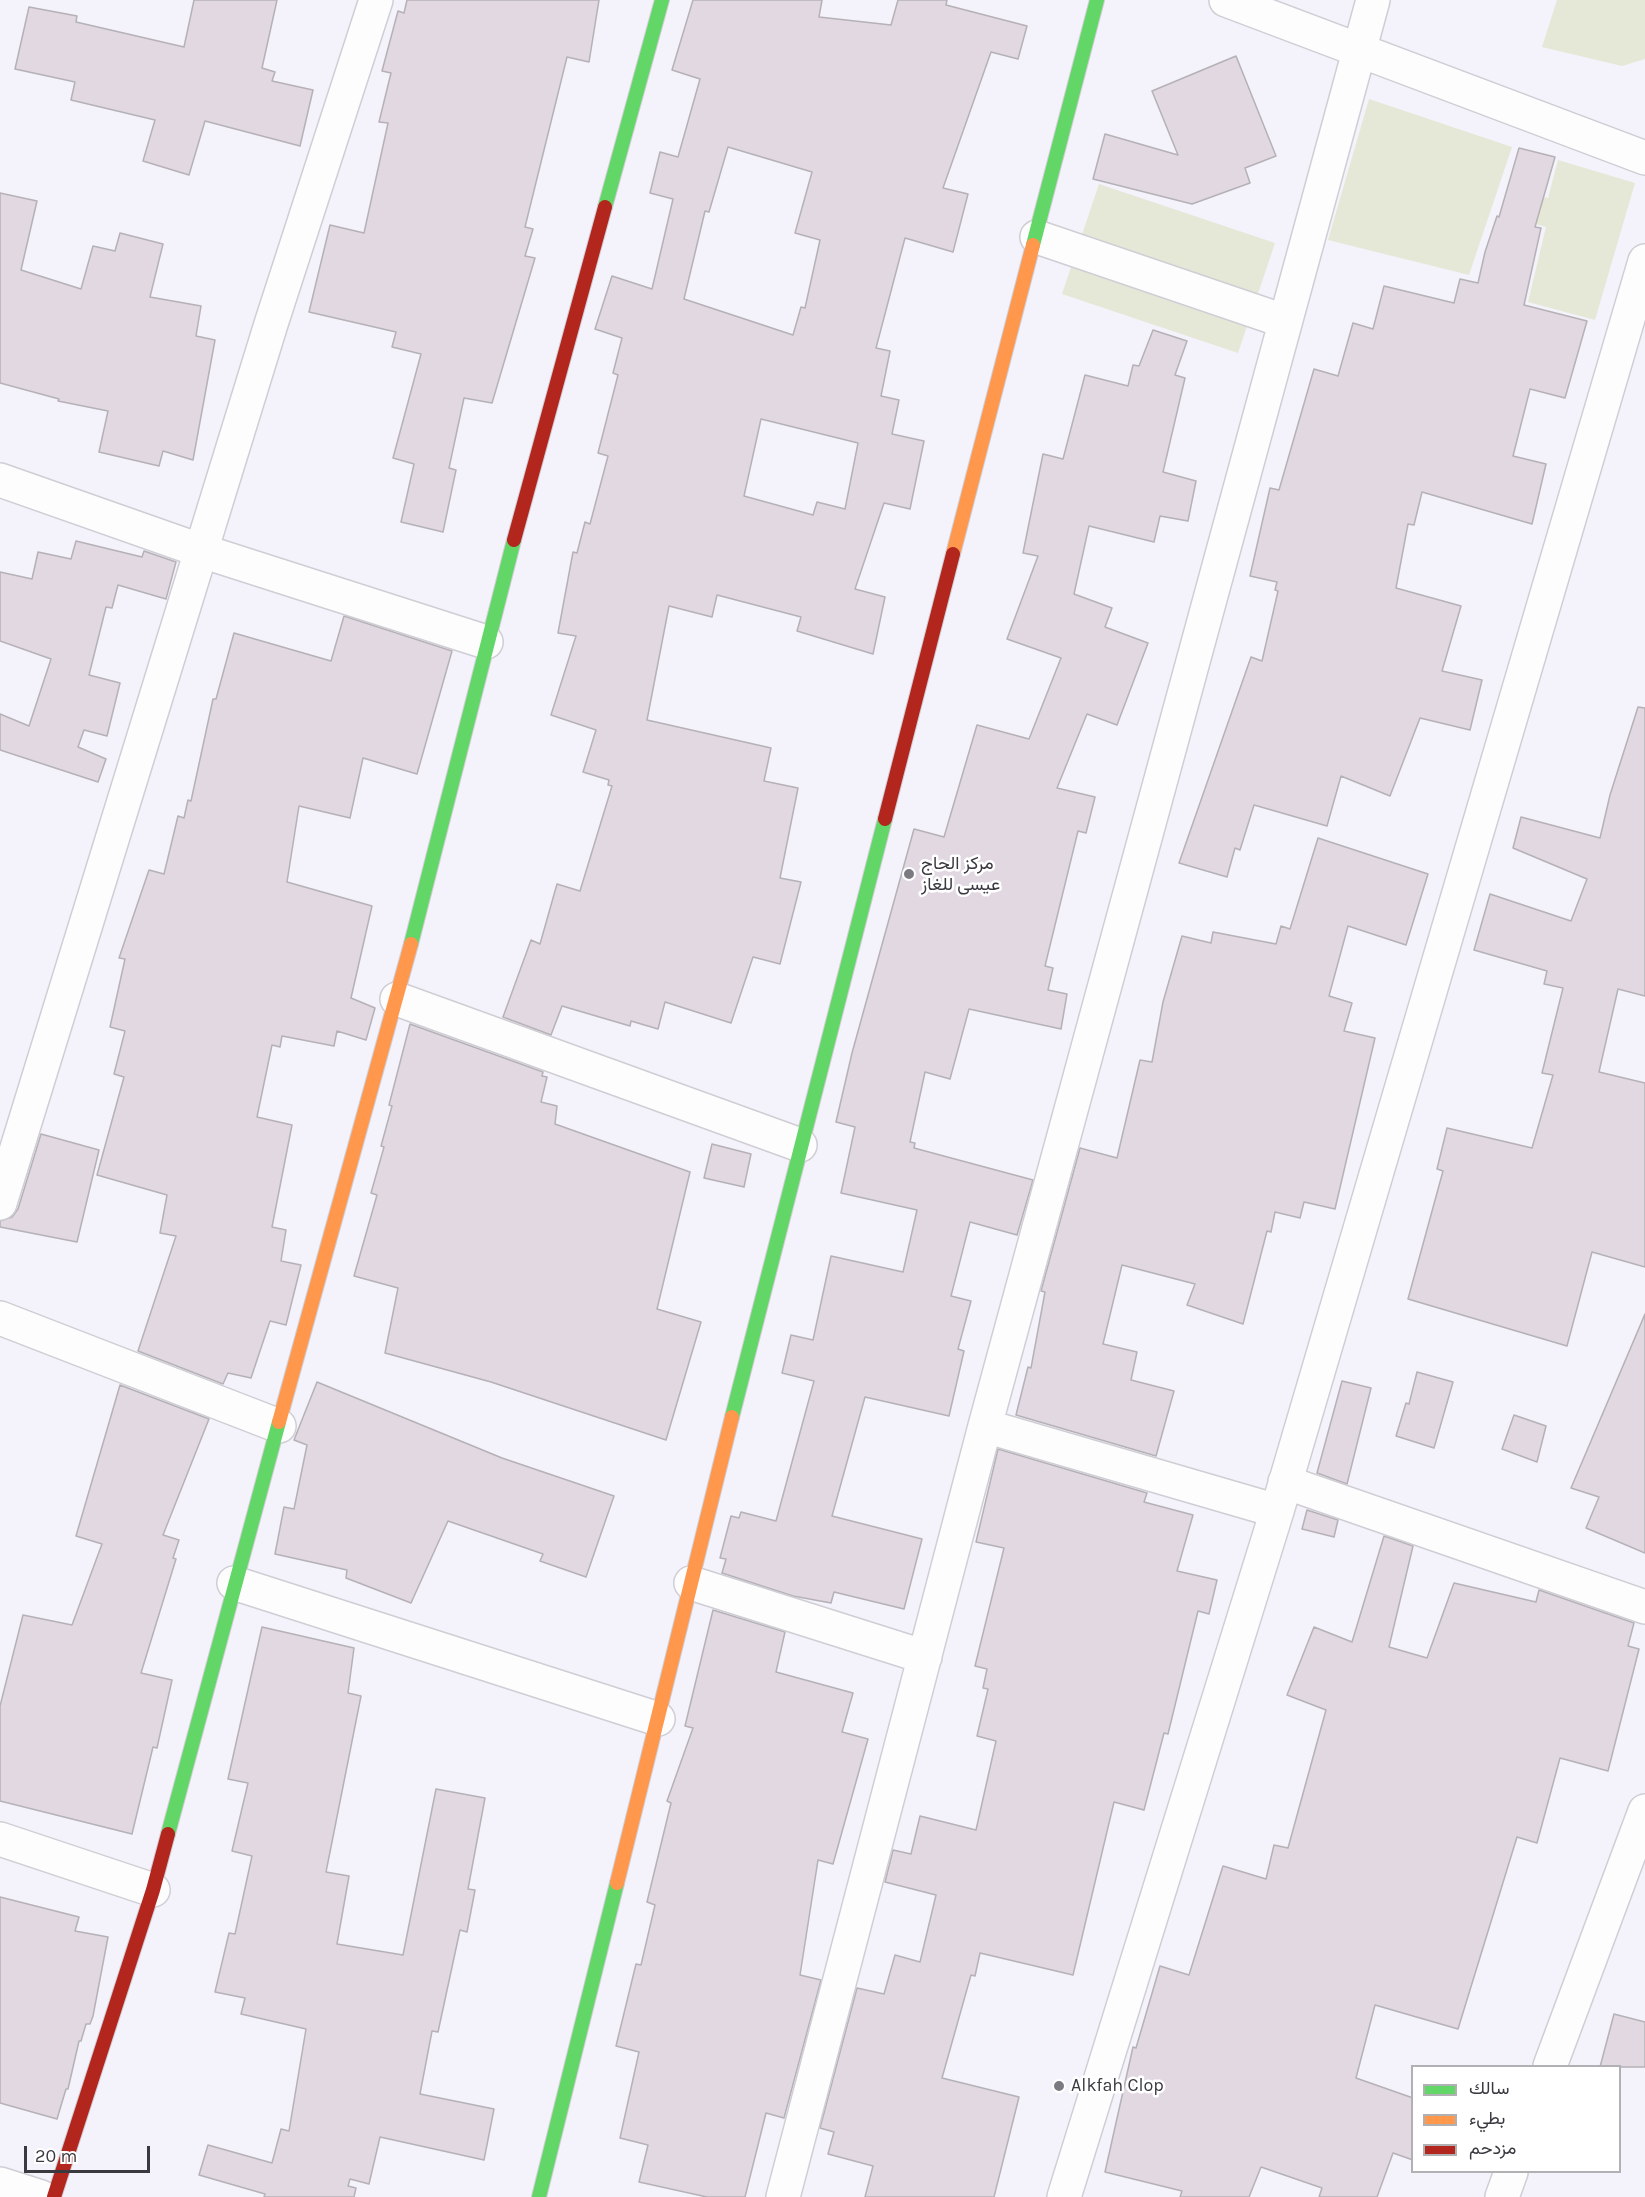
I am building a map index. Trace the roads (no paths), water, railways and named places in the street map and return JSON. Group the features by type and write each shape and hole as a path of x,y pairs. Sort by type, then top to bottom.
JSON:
{"street":[{"path":"0,1203 376,0"},
{"path":"54,2197 153,1890 234,1583 397,999 486,642 662,0"},
{"path":"539,2197 800,1145 1097,0"},
{"path":"1226,0 1359,48 1645,158"},
{"path":"783,2197 985,1426 1373,0"},
{"path":"1037,237 1284,321"},
{"path":"1064,2197 1281,1497 1645,261"},
{"path":"0,480 202,551 486,642"},
{"path":"397,999 800,1145"},
{"path":"0,1318 279,1425"},
{"path":"985,1426 1281,1497 1645,1607"},
{"path":"234,1583 658,1719"},
{"path":"692,1583 925,1657"},
{"path":"1551,2065 1645,1811"},
{"path":"0,1839 153,1890"},
{"path":"1502,2197 1511,2173"},
{"path":"0,2184 41,2197"}],"place":[{"name":"مركز الحاج عيسى للغاز","path":"909,874"},
{"name":"Alkfah Clop","path":"1059,2086"}]}
